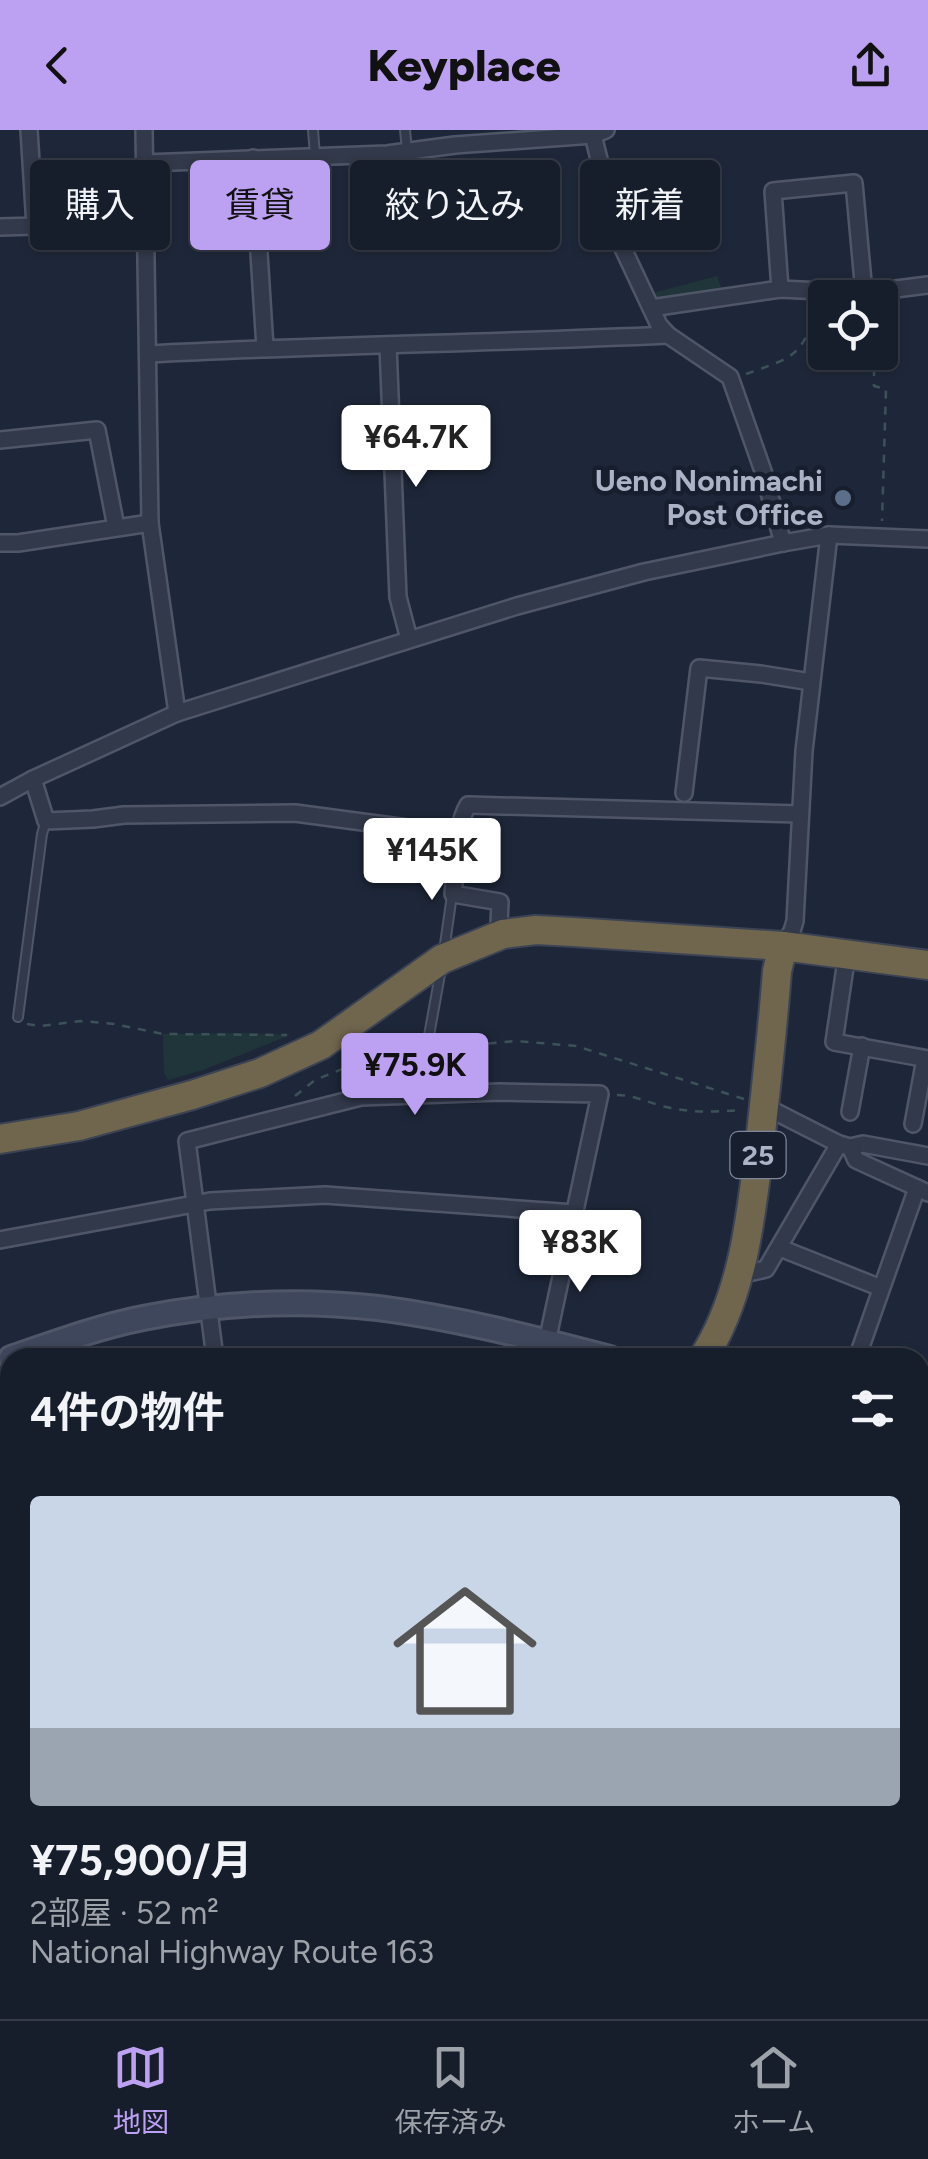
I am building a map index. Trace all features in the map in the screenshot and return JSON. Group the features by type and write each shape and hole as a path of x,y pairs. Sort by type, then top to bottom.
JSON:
{"highway":[{"path":"0,1139 79,1126 260,1073 329,1039 442,959 503,934 536,930 783,946 928,965"},
{"name":"25","path":"709,1348 740,1269 753,1200 754,1105 783,946"}],"street":[{"path":"0,227 35,226 29,130"},
{"path":"144,130 144,160"},
{"path":"170,162 407,152 596,132 619,240 658,325 730,377 763,470 782,542"},
{"path":"253,158 264,348"},
{"path":"780,289 773,191 854,183 863,280"},
{"path":"146,250 150,523 177,712"},
{"path":"898,289 928,285"},
{"path":"651,308 780,289 808,290"},
{"path":"148,354 668,334"},
{"path":"388,345 398,597 408,639"},
{"path":"0,440 97,430 116,527"},
{"path":"0,543 150,523"},
{"path":"783,946 795,921 811,682 830,535"},
{"path":"0,797 177,712 517,606 644,572 782,542 830,535 928,539"},
{"path":"684,794 700,668 811,682"},
{"path":"33,779 46,822 124,815 295,813 460,835"},
{"path":"503,934 499,924 500,902 452,894 468,805 800,814"},
{"path":"847,954 834,1042 927,1059 912,1124"},
{"path":"850,1112 862,1046"},
{"path":"214,1348 187,1141 361,1097 500,1092 600,1094 543,1348"},
{"path":"754,1105 845,1145 863,1144 928,1156"},
{"path":"845,1145 856,1160 922,1190 860,1348"},
{"path":"740,1269 766,1269 845,1145"},
{"path":"0,1240 210,1201 325,1195 575,1213"},
{"path":"780,1248 881,1288"},
{"path":"41,1348 103,1327 208,1308 269,1304 375,1308 466,1324 537,1348"}],"lane":[{"path":"313,130 315,156"},
{"path":"405,130 407,152"},
{"path":"18,1017 46,822"},
{"path":"329,1039 403,1052 428,1041 452,894"}],"path":[{"path":"730,377 748,374 795,354 808,336"},
{"path":"874,370 874,386 886,389 882,537"},
{"path":"18,1017 27,1024 40,1026 81,1020 164,1034 292,1038"},
{"path":"428,1041 449,1047 516,1041 576,1046 754,1105"},
{"path":"283,1117 282,1107 315,1080 403,1052"},
{"path":"600,1094 627,1095 695,1113 754,1105"}],"green space":[{"path":"717,276 722,290 657,300 649,294"},
{"path":"163,1034 290,1035 168,1080 164,1072"}],"place":[{"name":"Ueno Nonimachi Post Office","path":"843,498"}]}
